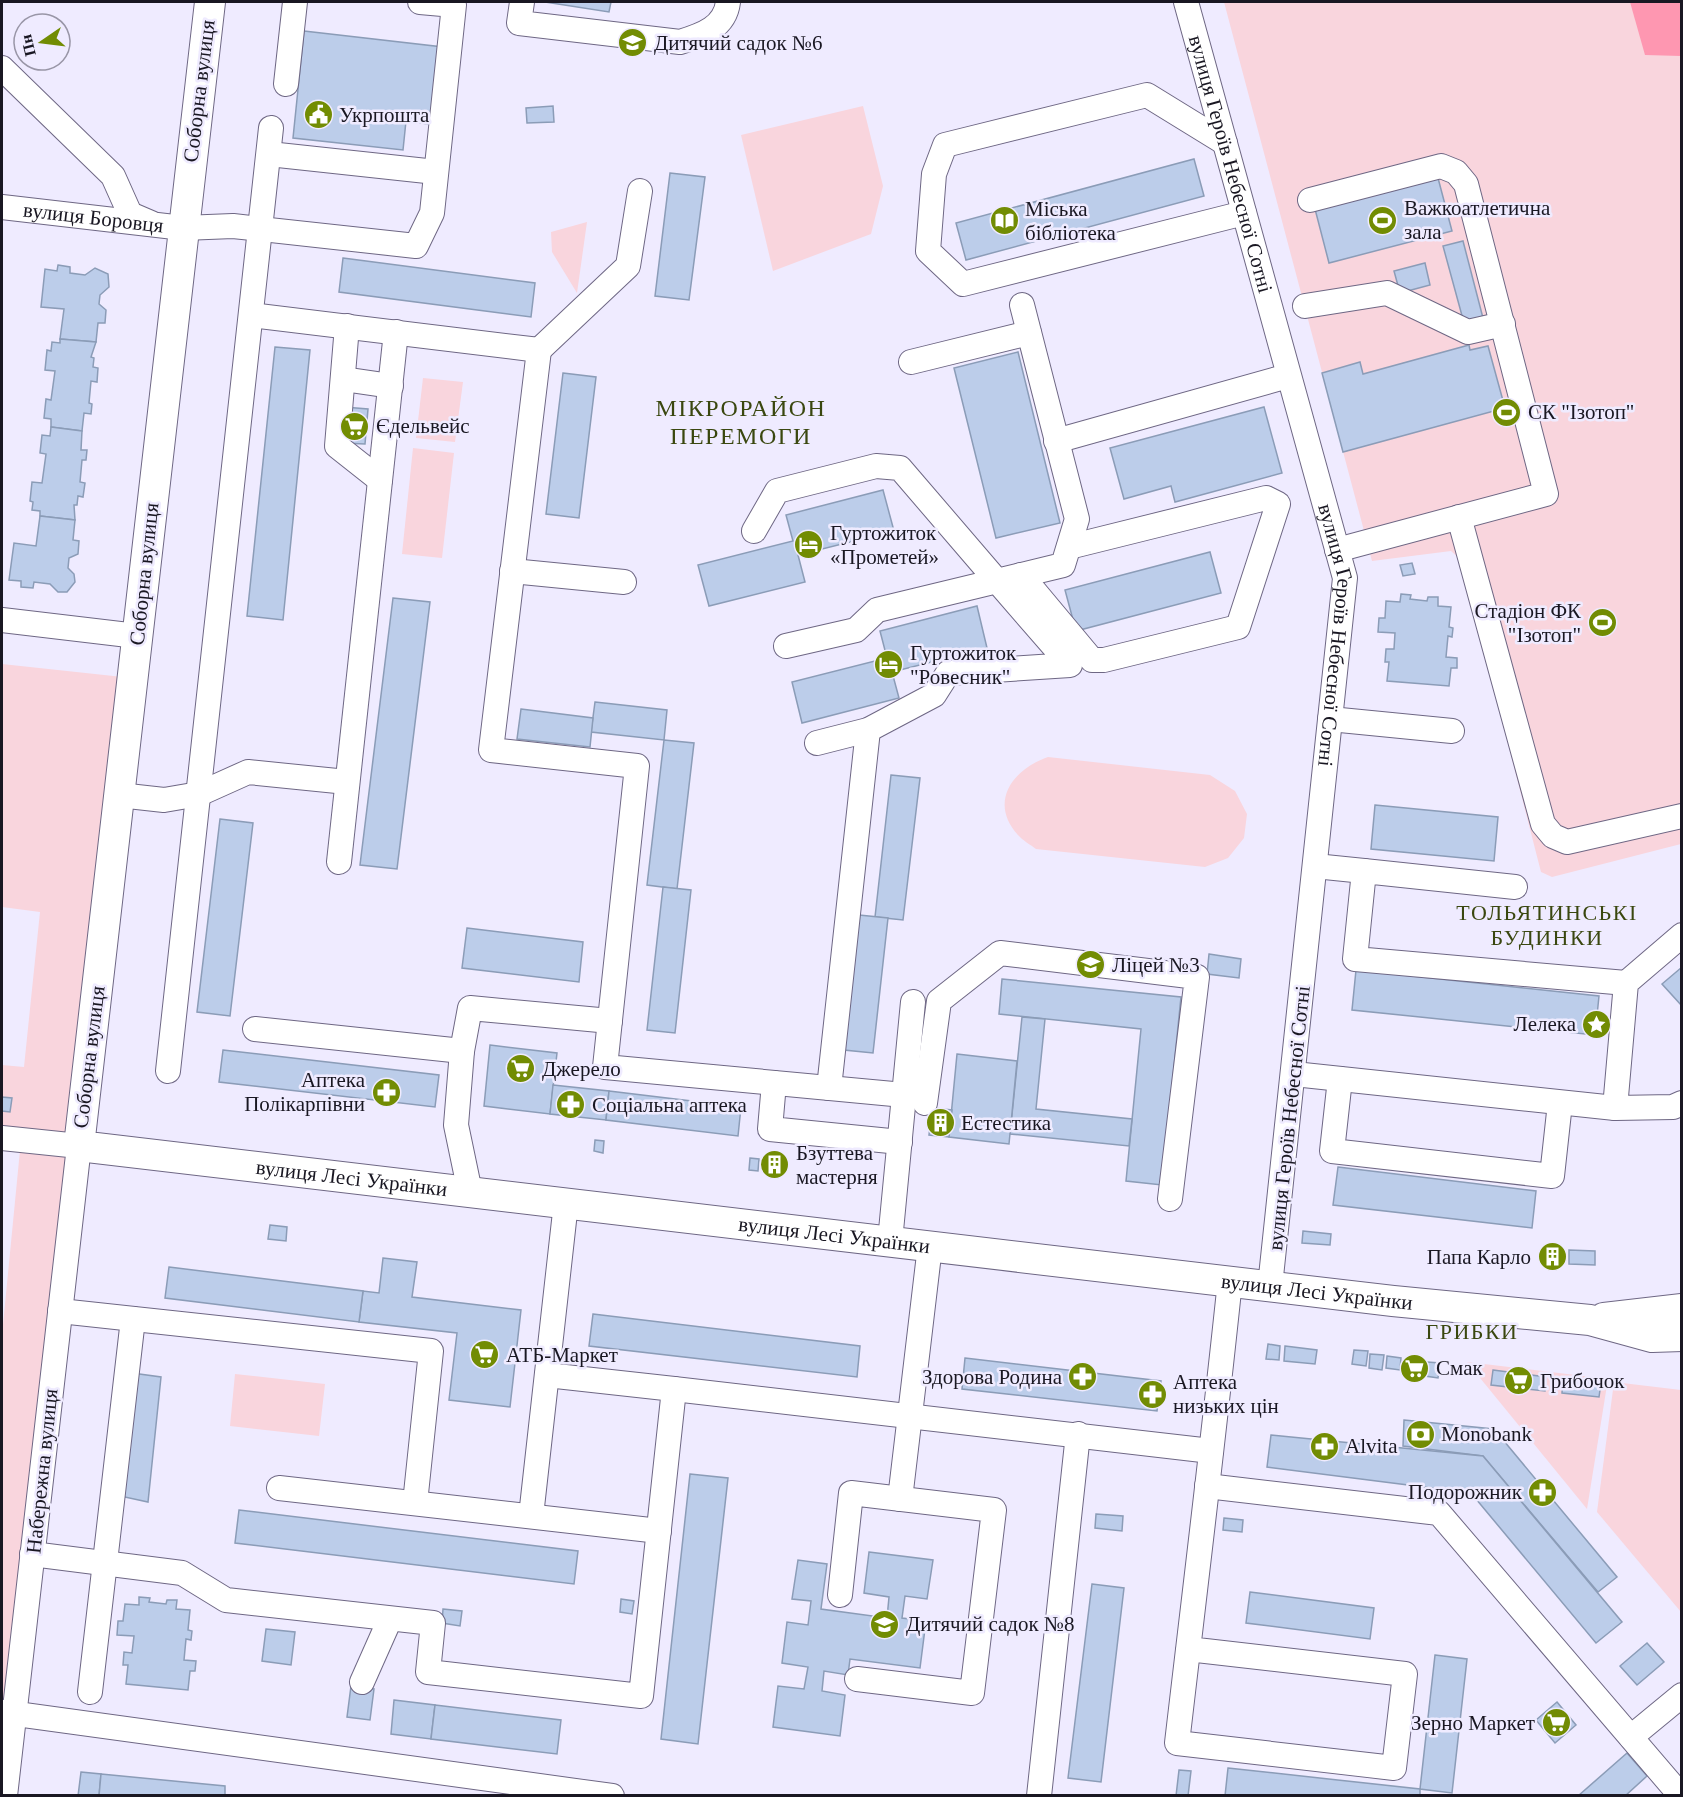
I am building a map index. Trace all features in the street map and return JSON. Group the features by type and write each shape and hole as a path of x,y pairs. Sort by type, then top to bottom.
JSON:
{"main road":[{"name":"Соборна вулиця","path":"79,1146 210,2"},
{"name":"вулиця Лесі Українки","path":"79,1146 1270,1286 1590,1320"},
{"path":"1590,1320 1682,1309"},
{"path":"1590,1320 1682,1343"},
{"path":"1652,1337 1682,1336"}],"street":[{"path":"286,84 295,2"},
{"path":"269,154 436,172 458,3 420,2"},
{"path":"522,2 519,23 680,42 700,36 715,28 727,11 728,2"},
{"name":"вулиця Героїв Небесної Сотні","path":"1186,2 1345,578 1270,1286"},
{"path":"2,68 113,176 130,214 154,224"},
{"path":"1225,143 1147,95 945,145 934,174 928,251 963,284 1244,213"},
{"path":"168,1071 272,128"},
{"path":"1310,200 1441,166 1456,172 1466,184 1546,494 1337,550"},
{"name":"вулиця Боровця","path":"2,207 183,228 233,226 416,246 432,213 436,172"},
{"path":"640,191 628,266 539,350 491,750 637,766 605,1067 829,1088 915,1099"},
{"path":"1305,306 1387,293 1468,332 1503,324"},
{"path":"786,646 856,630 878,610 1063,565 1077,519 1022,305"},
{"path":"251,315 539,350"},
{"path":"347,326 337,446 380,480"},
{"path":"339,862 396,332"},
{"path":"910,362 1029,333"},
{"path":"1056,441 1288,376"},
{"path":"343,379 391,386"},
{"path":"754,531 777,491 876,466 900,468 1070,665 948,673 933,695 868,730 817,742"},
{"path":"1021,575 1092,660 1104,660 1238,627 1278,504 1266,498 1069,547"},
{"path":"1460,516 1543,824 1553,836 1567,842 1682,816"},
{"path":"512,571 624,582"},
{"path":"2,620 137,636"},
{"path":"1330,719 1452,731"},
{"path":"829,1088 868,730"},
{"path":"119,795 164,800 199,794 248,772 347,782"},
{"path":"1315,866 1515,888"},
{"path":"1364,871 1355,959 1626,983"},
{"path":"1615,1108 1626,983 1682,935"},
{"path":"915,1099 912,1013 939,1001 1000,953 1197,977 1170,1199"},
{"path":"890,1241 900,1142 915,1099 939,1001"},
{"path":"470,1192 456,1125 462,1051 470,1008 610,1021"},
{"path":"255,1029 462,1051"},
{"path":"1294,1074 1615,1108 1673,1107 1682,1103"},
{"path":"1340,1079 1332,1151 1552,1176 1560,1102"},
{"path":"774,1083 770,1129 900,1142"},
{"path":"2,1138 79,1146"},
{"name":"Набережна вулиця","path":"5,1796 8,1713 32,1554 79,1146"},
{"path":"531,1516 566,1203"},
{"path":"900,1499 930,1246"},
{"path":"1188,1648 1405,1674 1394,1768 1177,1743 1230,1281"},
{"path":"60,1311 431,1351 415,1503"},
{"path":"90,1692 133,1319"},
{"path":"547,1374 1211,1451"},
{"path":"32,1554 182,1573 226,1600 433,1623 428,1672 641,1696 675,1389"},
{"path":"1039,1796 1078,1434"},
{"path":"1207,1486 1438,1514 1631,1737 1672,1792"},
{"path":"279,1488 659,1531"},
{"path":"840,1595 851,1494 994,1510 972,1693 857,1679"},
{"path":"362,1682 390,1618"},
{"path":"1631,1737 1682,1695"},
{"path":"8,1713 612,1796"}],"shaded area":[{"name":"СК \"Ізотоп\"","path":"1224,2 1681,2 1681,844 1552,877 1541,872 1461,560 1451,551 1372,561"},
{"path":"1630,2 1681,2 1681,56 1645,55"},
{"path":"863,106 883,186 871,234 773,271 741,135"},
{"path":"587,222 577,293 552,252 551,232"},
{"path":"423,378 463,382 455,442 416,438"},
{"path":"413,448 454,453 442,558 402,554"},
{"path":"2,664 132,678 2,1795 2,1335 21,1140 2,1138 2,1065 24,1067 40,912 2,907"},
{"path":"1048,757 1210,775 1235,791 1247,814 1244,838 1228,858 1205,867 1036,849 1020,837 1009,823 1005,811 1005,799 1015,778 1035,762"},
{"path":"1467,1362 1608,1379 1587,1509"},
{"path":"235,1374 325,1384 319,1436 230,1426"},
{"path":"1614,1382 1681,1390 1681,1612 1597,1512"}],"building":[{"path":"545,2 611,2 609,12"},
{"path":"304,31 443,47 435,125 406,121 403,150 293,138"},
{"path":"553,106 554,122 527,123 526,108"},
{"path":"1194,159 1204,196 966,260 956,223"},
{"path":"670,173 705,177 689,300 655,296"},
{"name":"Важкоатлетична зала","path":"1438,178 1452,231 1329,263 1315,209"},
{"path":"1463,241 1483,318 1464,323 1443,246"},
{"path":"343,258 535,283 531,317 339,292"},
{"path":"1425,263 1430,285 1400,293 1394,271"},
{"path":"58,265 70,267 70,273 85,275 95,268 108,274 109,287 100,295 99,304 106,310 105,323 98,323 96,342 60,339 64,309 41,307 45,269 57,271"},
{"path":"60,339 96,342 91,357 94,358 93,367 98,368 97,382 91,381 89,403 92,404 91,414 84,413 82,431 51,427 51,419 44,418 46,399 51,400 55,371 45,370 47,350 51,351 52,342 60,343"},
{"path":"1469,345 1470,350 1488,346 1505,408 1343,452 1322,373 1360,362 1363,374"},
{"path":"275,347 310,350 283,620 247,616"},
{"path":"1018,352 1060,523 996,538 954,368"},
{"path":"563,373 596,377 579,518 546,514"},
{"name":"Єдельвейс","path":"344,407 368,409 365,444 342,443"},
{"path":"1264,407 1282,473 1175,502 1171,486 1124,499 1110,448"},
{"path":"51,427 82,431 81,450 87,450 86,460 82,460 80,482 85,483 83,497 78,496 77,505 74,505 75,520 40,516 40,511 32,510 33,502 30,501 32,482 42,483 46,454 40,453 42,435 50,436"},
{"name":"Гуртожиток «Прометей»","path":"883,490 894,531 798,555 805,582 709,606 698,565 793,541 786,515"},
{"path":"40,516 75,520 73,540 79,541 78,554 69,558 68,568 74,574 75,582 67,592 58,592 50,584 34,582 33,588 21,587 21,581 9,580 14,543 36,546"},
{"path":"1210,552 1221,593 1076,631 1065,590"},
{"path":"1412,563 1415,574 1403,576 1400,565"},
{"path":"1401,594 1411,595 1410,599 1427,601 1428,597 1438,597 1438,606 1451,607 1449,627 1453,628 1452,637 1448,636 1446,657 1457,658 1457,668 1451,668 1449,686 1387,681 1389,662 1385,662 1386,649 1394,649 1395,633 1378,632 1379,618 1385,618 1386,601 1400,602"},
{"path":"393,598 430,602 397,869 360,865"},
{"name":"Гуртожиток \"Ровесник\"","path":"977,606 987,648 892,672 899,698 802,723 792,682 887,658 880,631"},
{"path":"595,702 667,710 664,740 591,732"},
{"path":"521,709 593,718 590,747 517,739"},
{"path":"664,740 694,743 677,889 647,885"},
{"path":"891,775 920,778 903,920 875,917"},
{"path":"1375,805 1498,817 1494,861 1371,849"},
{"path":"220,819 253,823 230,1016 197,1012"},
{"path":"663,887 691,890 675,1033 647,1030"},
{"path":"859,915 888,918 873,1053 844,1050"},
{"path":"467,928 583,942 579,982 462,968"},
{"path":"1209,954 1241,959 1239,978 1207,974"},
{"path":"1682,967 1682,1006 1662,984"},
{"path":"1356,970 1599,996 1595,1035 1352,1010"},
{"path":"1002,979 1181,997 1162,1185 1126,1181 1141,1029 999,1014"},
{"path":"1022,1017 1045,1019 1036,1109 1132,1119 1129,1146 1010,1134"},
{"name":"Джерело","path":"490,1045 557,1053 550,1114 484,1106"},
{"path":"223,1050 439,1075 435,1107 219,1082"},
{"path":"957,1054 1017,1061 1009,1144 949,1137"},
{"path":"553,1085 609,1091 606,1120 550,1114"},
{"path":"609,1091 741,1107 738,1136 606,1120"},
{"path":"2,1097 12,1098 10,1112 2,1111"},
{"name":"Естестика","path":"932,1108 952,1110 949,1137 929,1135"},
{"path":"595,1140 604,1141 603,1153 594,1151"},
{"path":"750,1158 759,1159 758,1171 749,1170"},
{"name":"Бзуттева мастерня","path":"766,1158 784,1159 783,1173 765,1171"},
{"path":"1338,1167 1536,1191 1532,1228 1333,1205"},
{"path":"270,1225 287,1227 286,1241 268,1239"},
{"path":"1303,1231 1331,1234 1330,1245 1302,1243"},
{"name":"Папа Карло","path":"1543,1249 1561,1250 1560,1266 1543,1265"},
{"path":"1569,1250 1595,1251 1595,1265 1569,1264"},
{"path":"383,1258 417,1262 412,1297 521,1310 510,1407 449,1400 457,1333 359,1322 363,1291 379,1293"},
{"path":"169,1267 363,1291 359,1322 165,1298"},
{"path":"593,1314 860,1346 857,1377 589,1346"},
{"path":"1268,1344 1280,1346 1279,1360 1266,1359"},
{"path":"1285,1346 1317,1350 1315,1364 1284,1361"},
{"path":"1354,1350 1368,1351 1366,1366 1352,1364"},
{"path":"1370,1354 1384,1355 1382,1370 1369,1368"},
{"path":"1387,1356 1401,1358 1400,1370 1386,1368"},
{"path":"965,1358 1161,1381 1157,1411 962,1389"},
{"name":"Смак","path":"1409,1360 1423,1362 1421,1376 1408,1374"},
{"path":"1427,1362 1440,1363 1438,1378 1425,1376"},
{"name":"Грибочок","path":"1493,1370 1546,1377 1545,1391 1491,1385"},
{"path":"132,1373 161,1377 148,1502 120,1496"},
{"path":"1563,1378 1601,1383 1599,1397 1562,1393"},
{"path":"1404,1420 1494,1429 1617,1577 1598,1592 1483,1456 1403,1446"},
{"path":"1271,1435 1483,1456 1622,1622 1596,1643 1471,1493 1267,1467"},
{"path":"690,1474 728,1478 698,1744 661,1739"},
{"path":"239,1510 578,1551 574,1584 235,1543"},
{"path":"1096,1514 1123,1516 1122,1531 1095,1528"},
{"path":"1224,1518 1243,1520 1242,1532 1223,1530"},
{"path":"869,1552 933,1560 927,1599 905,1596 902,1618 926,1621 920,1668 850,1659 848,1675 824,1671 822,1691 845,1695 840,1736 773,1727 778,1686 804,1689 808,1667 782,1663 787,1622 808,1625 811,1601 792,1599 798,1560 827,1564 821,1609 887,1618 889,1597 864,1593"},
{"path":"1092,1584 1124,1588 1101,1782 1068,1778"},
{"path":"1250,1592 1374,1608 1370,1639 1246,1623"},
{"path":"139,1597 150,1598 149,1602 166,1604 167,1600 177,1600 176,1609 190,1610 188,1630 192,1631 191,1640 186,1639 184,1660 196,1661 195,1671 190,1671 188,1690 126,1684 128,1665 123,1665 124,1652 132,1653 134,1636 117,1635 118,1621 123,1621 125,1604 139,1605"},
{"path":"621,1599 634,1601 632,1614 620,1612"},
{"path":"443,1609 462,1611 460,1626 442,1623"},
{"path":"266,1629 295,1632 291,1665 262,1661"},
{"path":"1647,1643 1664,1662 1637,1685 1620,1666"},
{"path":"1435,1655 1467,1659 1452,1793 1420,1789"},
{"path":"351,1686 374,1689 370,1720 347,1717"},
{"path":"394,1700 435,1705 431,1739 391,1734"},
{"name":"Зерно Маркет","path":"1557,1702 1576,1725 1555,1743 1536,1720"},
{"path":"435,1705 561,1720 557,1754 431,1739"},
{"path":"1627,1753 1647,1776 1625,1796 1578,1796"},
{"path":"1228,1768 1420,1789 1420,1796 1225,1796"},
{"path":"1179,1770 1191,1771 1188,1796 1176,1796"},
{"path":"81,1772 101,1774 99,1796 78,1796"},
{"path":"101,1774 225,1786 225,1796 99,1796"}],"place":[{"name":"Дитячий садок №6","path":"633,43"},
{"name":"Укрпошта","path":"318,115"},
{"name":"Важкоатлетична зала","path":"1383,220"},
{"name":"Міська бібліотека","path":"1004,221"},
{"name":"СК \"Ізотоп\"","path":"1507,412"},
{"name":"Єдельвейс","path":"355,426"},
{"name":"Гуртожиток «Прометей»","path":"809,545"},
{"name":"Стадіон ФК \"Ізотоп\"","path":"1602,623"},
{"name":"Гуртожиток \"Ровесник\"","path":"889,665"},
{"name":"Ліцей №3","path":"1091,965"},
{"name":"Лелека","path":"1597,1024"},
{"name":"Джерело","path":"521,1069"},
{"name":"Аптека Полікарпівни","path":"386,1092"},
{"name":"Соціальна аптека","path":"571,1105"},
{"name":"Естестика","path":"940,1123"},
{"name":"Бзуттева мастерня","path":"775,1165"},
{"name":"Папа Карло","path":"1552,1257"},
{"name":"АТБ-Маркет","path":"485,1355"},
{"name":"Смак","path":"1415,1368"},
{"name":"Здорова Родина","path":"1083,1377"},
{"name":"Грибочок","path":"1519,1381"},
{"name":"Аптека низьких цін","path":"1152,1394"},
{"name":"Monobank","path":"1420,1434"},
{"name":"Alvita","path":"1324,1446"},
{"name":"Подорожник","path":"1543,1492"},
{"name":"Дитячий садок №8","path":"885,1624"},
{"name":"Зерно Маркет","path":"1556,1723"}],"district":[{"name":"МІКРОРАЙОН ПЕРЕМОГИ","path":"741,422"},
{"name":"ТОЛЬЯТИНСЬКІ БУДИНКИ","path":"1547,924"},
{"name":"ГРИБКИ","path":"1472,1331"}]}
